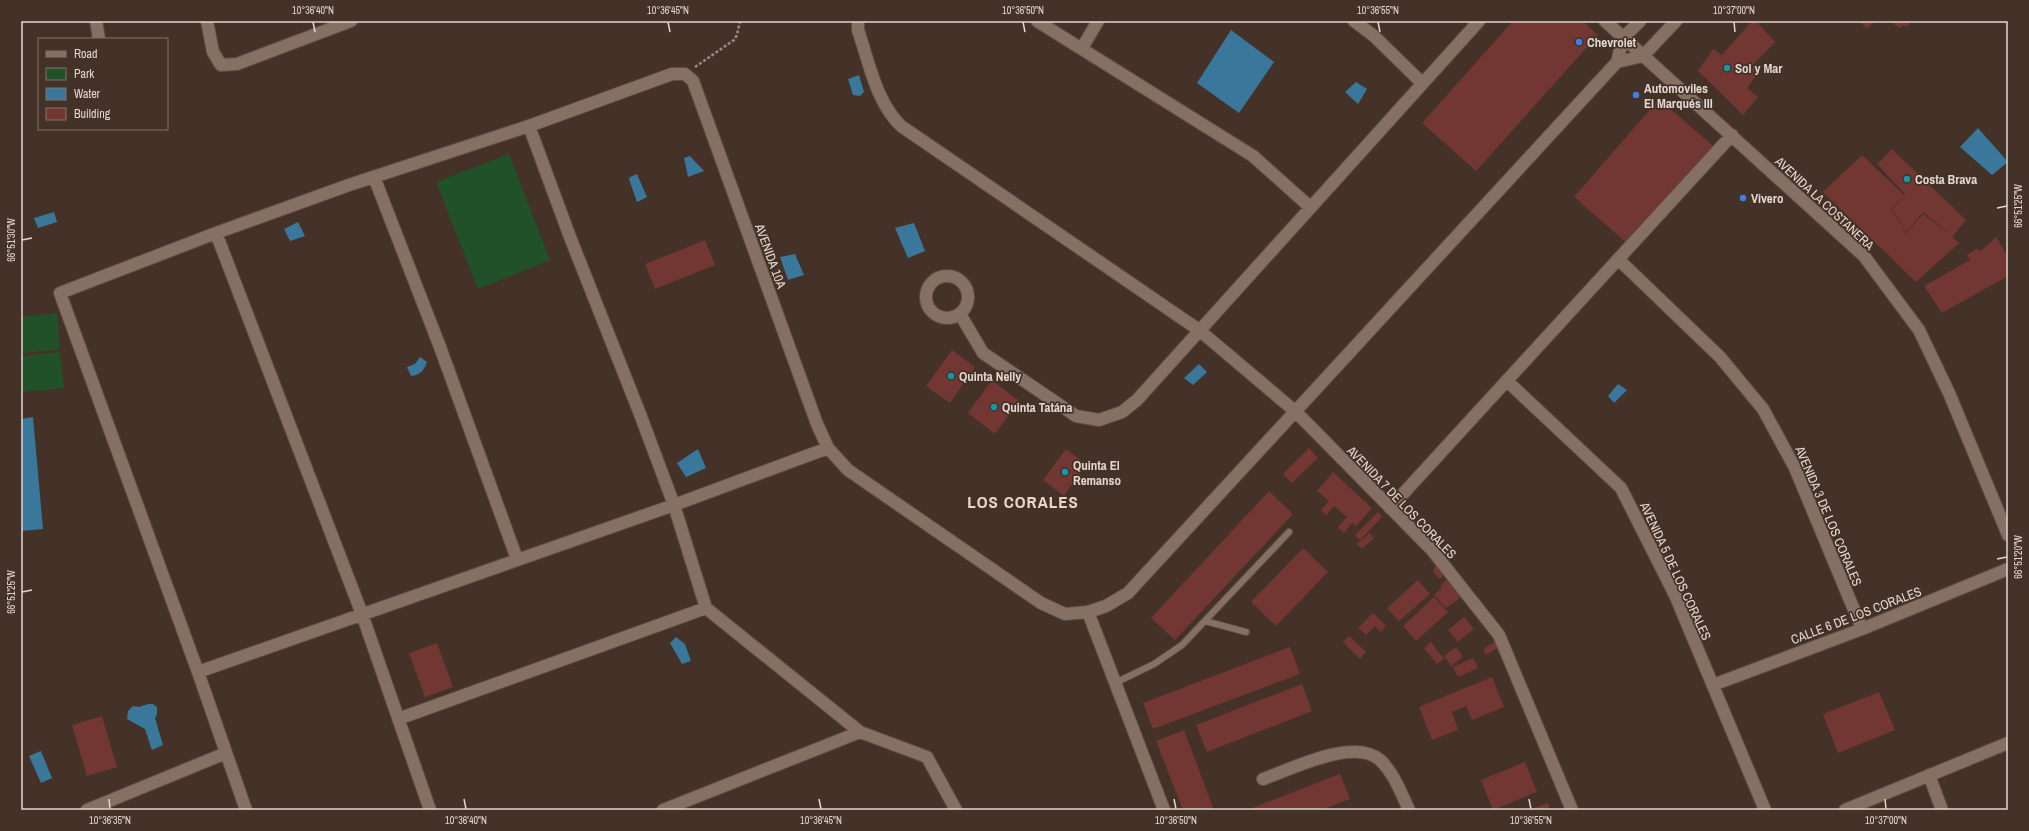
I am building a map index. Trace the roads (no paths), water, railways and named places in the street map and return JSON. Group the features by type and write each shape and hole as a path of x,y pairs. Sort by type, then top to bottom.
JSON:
{"street":[{"path":"96,21 99,38"},
{"path":"207,21 214,52 222,65 237,64 351,21"},
{"name":"AVENIDA 7 DE LOS CORALES","path":"858,21 858,30 884,105 891,117 1199,330 1296,412 1432,550 1499,635 1572,810"},
{"path":"1037,21 1253,156 1310,207"},
{"path":"1082,48 1098,21"},
{"path":"1354,21 1374,36 1422,82"},
{"path":"960,314 983,352 1076,416 1099,420 1122,412 1137,400 1422,82 1480,21"},
{"name":"AVENIDA LA COSTANERA","path":"1606,21 1864,256 1919,330 1949,393 2008,535"},
{"path":"1640,21 1623,38 1617,62 1643,56 1676,21"},
{"name":"AVENIDA 10A","path":"529,126 672,74 685,74 692,81 817,424 828,448 848,470 1042,603 1065,614 1088,612 1106,606 1128,593 1617,62"},
{"path":"246,810 198,672 60,293 216,233 374,177 529,126 570,237 640,414 674,505 706,608 860,732 927,757 956,810"},
{"path":"1390,508 1732,136"},
{"path":"374,177 440,347 517,559"},
{"path":"216,233 362,614 430,810"},
{"name":"AVENIDA 3 DE LOS CORALES","path":"1618,259 1720,357 1763,409 1795,468 1862,629"},
{"name":"AVENIDA 5 DE LOS CORALES","path":"1507,381 1621,488 1675,595 1765,810"},
{"path":"198,672 674,505 828,448"},
{"name":"CALLE 6 DE LOS CORALES","path":"1713,685 1862,629 2008,569"},
{"path":"398,718 706,608"},
{"path":"1088,612 1164,810"},
{"path":"663,810 860,732"},
{"path":"1845,810 2008,743"},
{"path":"1263,779 1338,752 1353,750 1368,753 1379,760 1396,780 1409,810"},
{"path":"87,810 226,753"},
{"path":"1929,775 1942,810"}],"lane":[{"path":"1115,683 1154,664 1182,645 1289,532"},
{"path":"1205,622 1246,632"}],"water":[{"path":"1231,30 1274,62 1239,113 1197,83"},
{"path":"859,75 864,92 860,96 853,95 848,79"},
{"path":"1356,82 1367,89 1358,104 1345,92"},
{"path":"1978,128 2008,162 1992,175 1960,147"},
{"path":"690,156 704,171 688,177 684,158"},
{"path":"637,174 647,197 637,202 629,179"},
{"path":"54,212 57,222 38,228 34,218"},
{"path":"298,222 305,236 290,241 284,229"},
{"path":"914,223 925,251 908,258 895,228"},
{"path":"795,254 804,275 788,280 780,257"},
{"path":"420,357 427,362 426,365 419,374 411,376 407,367 415,364"},
{"path":"1199,364 1207,372 1193,385 1184,378"},
{"path":"1618,384 1627,390 1614,403 1608,396"},
{"path":"33,417 43,529 21,531 21,419"},
{"path":"698,449 706,468 686,477 677,463"},
{"path":"676,637 685,644 691,661 682,664 670,643"},
{"path":"153,704 157,707 157,714 155,718 163,745 152,750 145,729 127,719 128,711 133,706 139,707"},
{"path":"41,751 52,778 41,783 29,756"}],"place":[{"name":"Chevrolet","path":"1579,42"},
{"name":"Sol y Mar","path":"1727,68"},
{"name":"Automoviles El Marqués III","path":"1636,95"},
{"name":"Costa Brava","path":"1907,179"},
{"name":"Vivero","path":"1743,198"},
{"name":"Quinta Nelly","path":"951,376"},
{"name":"Quinta Tatána","path":"994,407"},
{"name":"Quinta El Remanso","path":"1065,472"}],"district":[{"name":"LOS CORALES","path":"1023,502"}]}
